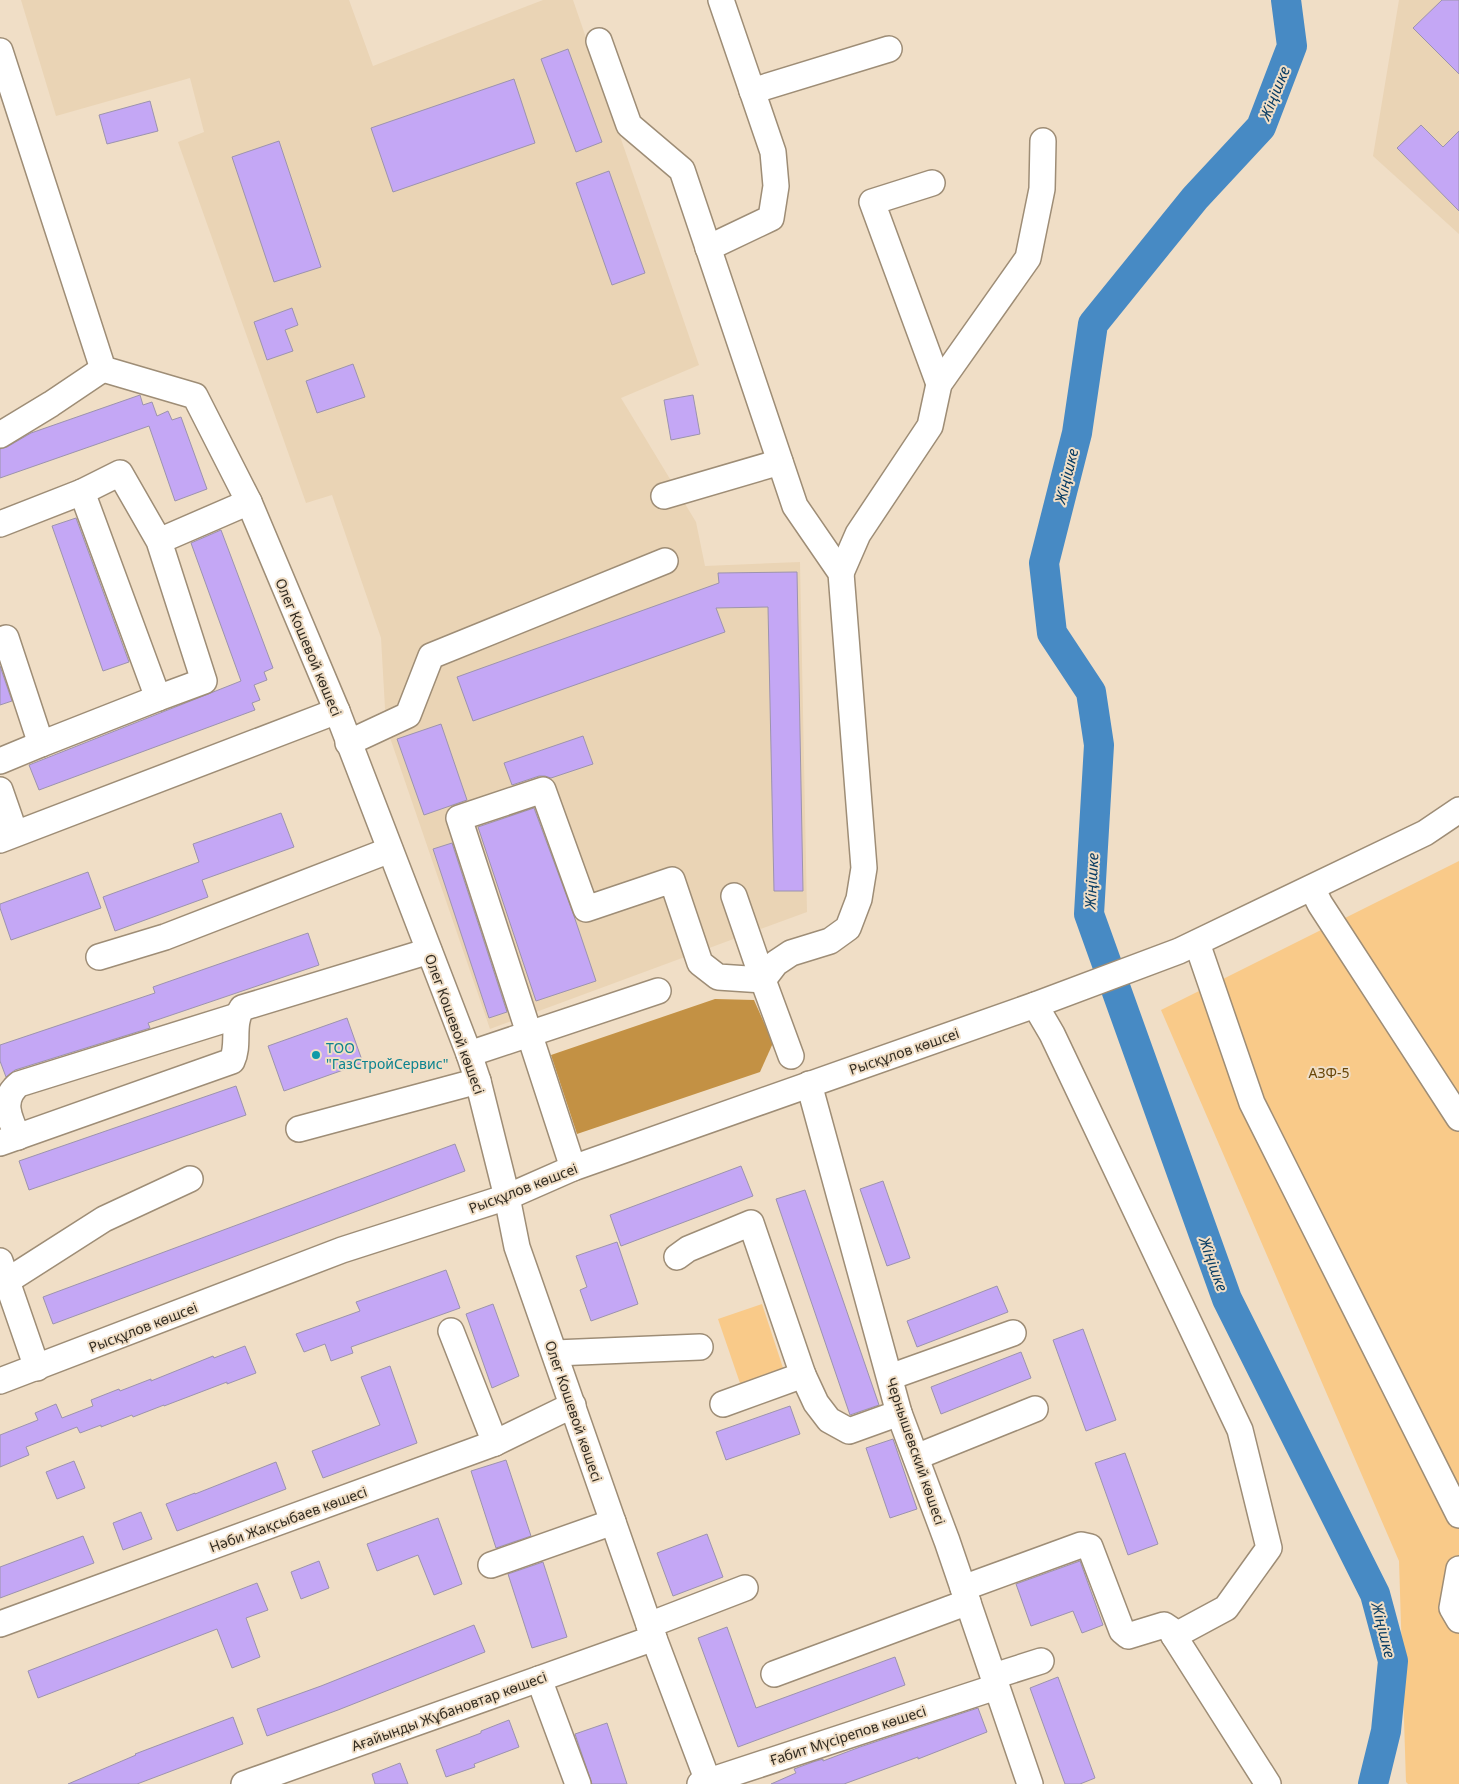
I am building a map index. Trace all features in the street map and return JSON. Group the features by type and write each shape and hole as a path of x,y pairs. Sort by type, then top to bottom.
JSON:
{"street":[{"path":"708,248 771,218 776,186 773,152 721,0"},
{"path":"599,41 629,125 682,170 795,506 841,573"},
{"path":"752,91 889,50"},
{"path":"0,51 103,369 0,435"},
{"path":"763,980 776,963 791,953 830,941 848,928 859,899 864,868 841,573 858,534 930,426 939,384 1028,258 1042,189 1042,142"},
{"path":"932,183 872,202 939,384"},
{"name":"Олег Кошевой көшесі","path":"103,369 195,396 249,502 337,711 469,1054 478,1081 508,1197 517,1247 706,1783"},
{"path":"664,496 780,462"},
{"path":"0,524 82,492 120,473 159,541 204,681 0,761"},
{"path":"82,492 158,698"},
{"path":"159,541 249,502"},
{"path":"348,743 408,715 431,656 664,561"},
{"path":"6,638 41,744"},
{"path":"0,790 7,836 337,711"},
{"path":"573,1168 459,818 543,790 586,909 672,880 700,963 718,977 763,980"},
{"name":"Рысқұлов көшсеі","path":"0,1381 342,1250 508,1197 573,1168 1042,1002 1188,947 1425,833 1459,810"},
{"path":"99,958 165,937 390,850"},
{"path":"1312,888 1320,904 1459,1118"},
{"path":"734,896 763,980 798,1048 782,1094"},
{"path":"1188,947 1252,1103 1459,1515"},
{"path":"238,1016 19,1084 10,1090 7,1102 9,1140 232,1061 235,1053 235,1026 242,1008 429,951"},
{"path":"469,1054 658,990"},
{"path":"1042,1002 1052,1034 1240,1430 1269,1548 1226,1608 1174,1636"},
{"path":"300,1129 478,1081"},
{"name":"Чернышевский көшесі","path":"809,1084 900,1412 966,1595 1030,1784"},
{"path":"37,1368 4,1271 104,1219 190,1179"},
{"path":"677,1258 688,1249 751,1223 803,1375 816,1403 829,1420 849,1431 900,1412"},
{"path":"451,1331 495,1443"},
{"path":"890,1377 1013,1334"},
{"path":"554,1353 700,1348"},
{"path":"723,1404 803,1375"},
{"name":"Нәби Жақсыбаев көшесі","path":"0,1624 495,1443 572,1405"},
{"path":"916,1457 1035,1410"},
{"path":"491,1565 614,1522"},
{"path":"774,1674 1082,1545 1090,1547 1122,1631 1128,1636 1164,1625 1170,1629 1268,1784"},
{"path":"1459,1569 1452,1608 1459,1620"},
{"name":"Ағайынды Жұбановтар көшесі","path":"244,1784 539,1679 652,1631 744,1588"},
{"name":"Ғабит Мүсірепов көшесі","path":"706,1783 995,1681 1041,1661"},
{"path":"539,1679 578,1784"}],"shaded area":[{"path":"21,0 349,0 373,66 543,0 573,0 699,365 621,398 696,522 705,566 800,562 807,912 490,1029 386,726 381,638 332,495 306,503 178,142 204,132 190,78 56,116"},
{"path":"1399,0 1459,0 1459,234 1373,156"},
{"path":"715,999 754,1000 773,1043 760,1072 577,1134 551,1055"}],"green space":[{"name":"АЗФ-5","path":"1459,861 1459,1784 1408,1784 1406,1782 1399,1561 1161,1010"},
{"path":"762,1304 785,1374 742,1389 718,1319"}],"building":[{"path":"1442,0 1459,0 1459,74 1413,28"},
{"path":"568,49 602,142 576,152 541,59"},
{"path":"514,79 535,143 393,192 371,128"},
{"path":"150,101 158,131 107,144 99,115"},
{"path":"1421,125 1443,147 1459,131 1459,211 1397,148"},
{"path":"279,141 321,267 274,282 232,157"},
{"path":"609,171 645,273 612,285 576,183"},
{"path":"292,308 298,325 285,330 293,351 267,360 254,322"},
{"path":"353,364 365,397 317,413 306,381"},
{"path":"140,395 143,405 152,402 157,416 168,411 172,420 181,417 207,489 175,501 149,426 0,478 0,449 31,433"},
{"path":"693,395 700,434 671,440 664,400"},
{"path":"76,518 129,662 103,671 52,526"},
{"path":"221,530 273,668 264,672 267,680 254,685 260,700 252,703 255,710 39,790 29,765 241,681 191,543"},
{"path":"797,572 803,891 774,891 768,607 716,608 725,632 473,721 457,677 719,583 718,573"},
{"path":"0,666 12,701 0,705"},
{"path":"441,724 467,800 424,815 397,739"},
{"path":"583,736 593,764 551,778 539,776 512,785 504,763"},
{"path":"534,808 596,981 536,1001 478,827"},
{"path":"281,813 294,847 202,880 208,897 115,931 103,897 199,862 193,844"},
{"path":"452,843 507,1012 489,1018 433,849"},
{"path":"88,872 101,908 11,940 0,904"},
{"path":"308,933 319,965 148,1023 150,1028 15,1070 6,1077 0,1061 0,1045 155,993 153,987"},
{"name":"ТОО \"ГазСтройСервис\"","path":"347,1018 363,1063 284,1091 268,1046"},
{"path":"236,1086 246,1115 29,1190 19,1161"},
{"path":"455,1144 465,1171 53,1324 43,1297"},
{"path":"741,1166 753,1196 621,1246 610,1215"},
{"path":"883,1181 910,1258 887,1266 860,1189"},
{"path":"805,1190 879,1405 850,1415 776,1199"},
{"path":"617,1242 638,1304 591,1321 580,1290 587,1287 576,1256"},
{"path":"446,1270 460,1308 351,1347 353,1353 331,1361 325,1344 304,1352 296,1334 360,1311 356,1302"},
{"path":"997,1286 1008,1312 917,1347 907,1321"},
{"path":"493,1304 519,1376 492,1388 466,1314"},
{"path":"1083,1329 1116,1420 1086,1431 1053,1340"},
{"path":"245,1346 256,1373 101,1427 101,1425 80,1433 77,1427 26,1447 29,1455 0,1467 0,1435 38,1420 35,1413 56,1404 62,1418 93,1406 91,1400 119,1389 120,1391 151,1379 151,1381 213,1356 214,1358"},
{"path":"1021,1352 1031,1378 941,1414 931,1387"},
{"path":"390,1366 417,1443 323,1478 312,1451 380,1425 361,1377"},
{"path":"790,1406 800,1434 726,1460 716,1432"},
{"path":"893,1439 917,1509 890,1518 866,1448"},
{"path":"1125,1453 1158,1544 1128,1555 1095,1463"},
{"path":"506,1460 531,1536 496,1548 471,1471"},
{"path":"74,1461 85,1488 57,1499 46,1472"},
{"path":"276,1462 286,1489 177,1531 166,1504"},
{"path":"141,1512 152,1539 123,1550 113,1523"},
{"path":"438,1518 462,1584 434,1595 418,1555 377,1571 367,1544"},
{"path":"707,1534 723,1577 673,1596 657,1553"},
{"path":"83,1536 94,1563 0,1598 0,1567"},
{"path":"319,1561 329,1588 301,1599 291,1572"},
{"path":"1080,1561 1103,1625 1082,1633 1073,1611 1031,1626 1016,1584"},
{"path":"543,1562 567,1637 532,1648 508,1574"},
{"path":"257,1583 268,1610 246,1618 260,1657 232,1668 217,1629 38,1698 28,1671"},
{"path":"474,1625 485,1652 267,1736 257,1709 321,1686"},
{"path":"727,1627 756,1708 895,1657 905,1685 738,1747 698,1638"},
{"path":"1058,1677 1095,1778 1080,1784 1065,1784 1030,1688"},
{"path":"978,1708 987,1732 918,1759 918,1757 844,1784 771,1784 796,1773 794,1769 813,1762 823,1759 823,1761"},
{"path":"233,1717 243,1744 137,1784 68,1784 135,1754"},
{"path":"509,1720 519,1747 474,1764 475,1767 446,1777 436,1750"},
{"path":"607,1723 627,1784 592,1784 575,1734"},
{"path":"400,1763 408,1784 375,1784 372,1774"}],"waterway":[{"name":"Жіңішке","path":"1286,0 1292,46 1261,127 1195,198 1093,324 1077,433 1044,563 1052,633 1091,692 1099,745 1089,914 1227,1299 1375,1594 1393,1661 1386,1731 1373,1784"}],"place":[{"name":"ТОО \"ГазСтройСервис\"","path":"316,1055"}]}
